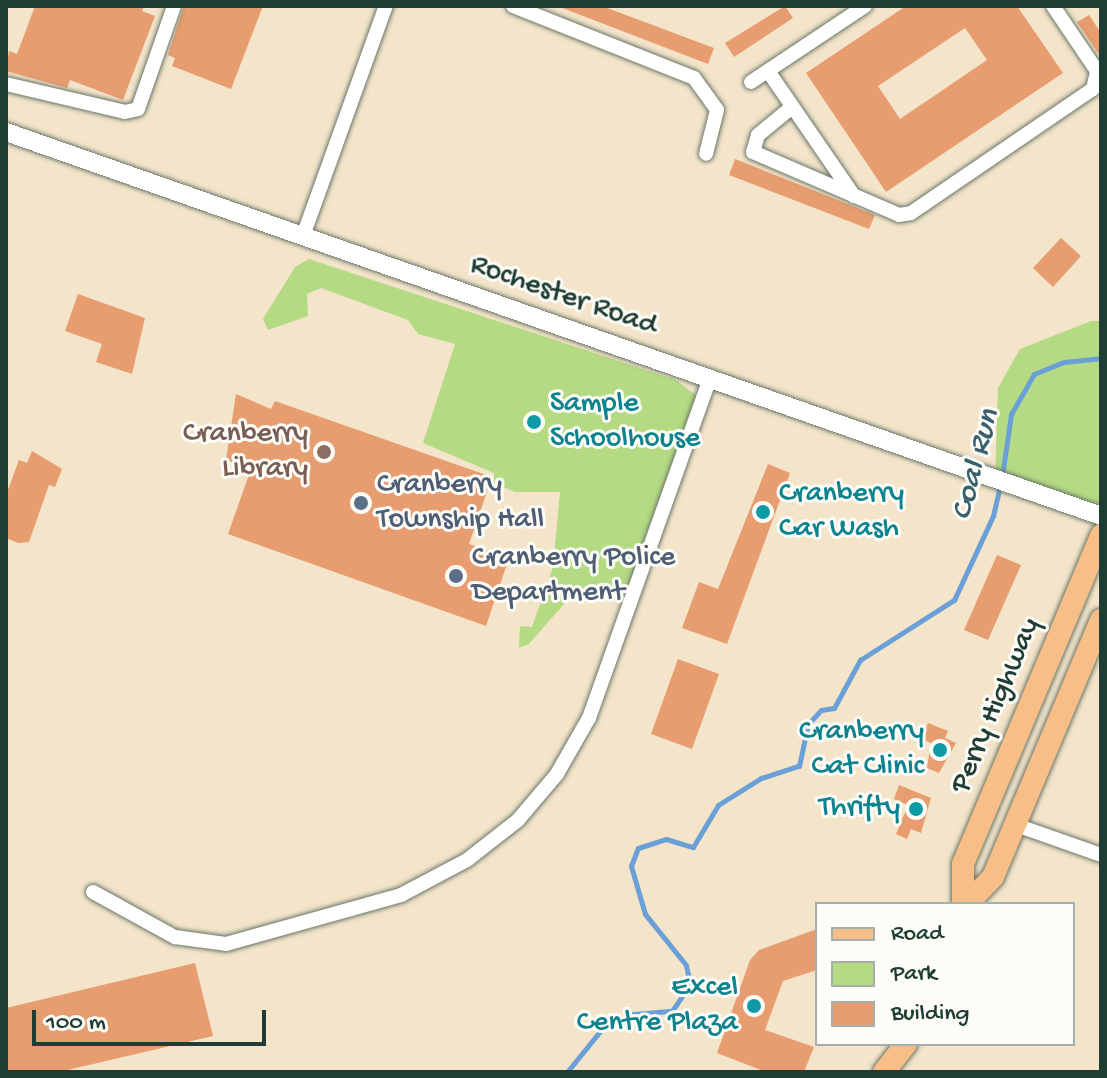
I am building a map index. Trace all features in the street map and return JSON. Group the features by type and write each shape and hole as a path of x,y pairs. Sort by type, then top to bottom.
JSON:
{"main road":[{"name":"Perry Highway","path":"965,902 963,864 1101,535"},
{"name":"Perry Highway","path":"967,902 993,877 1101,620"},
{"path":"884,1072 904,1056"}],"street":[{"path":"6,84 125,112 138,109 174,6"},
{"path":"303,236 386,6"},
{"path":"513,6 694,78 717,110 706,154"},
{"path":"751,82 865,6"},
{"path":"792,107 758,135 753,152 899,215 911,213 1093,89 1097,71 1053,6"},
{"path":"768,71 855,196"},
{"name":"Rochester Road","path":"6,132 1101,516"},
{"path":"93,892 175,937 226,944 401,895 467,860 518,820 557,774 589,718 710,379"},
{"path":"1016,825 1101,855"}],"green space":[{"path":"309,259 676,380 702,400 688,418 629,585 618,596 577,589 529,644 519,648 520,626 532,627 553,567 560,492 515,492 494,483 494,473 423,443 455,344 418,334 408,320 321,288 307,294 308,316 268,330 263,319 295,267"},
{"path":"1091,321 1101,321 1101,516 995,479 998,388 1020,349"}],"building":[{"path":"35,6 144,6 142,11 155,16 123,100 70,80 67,88 6,71 9,51 17,54"},
{"path":"184,6 263,6 231,89 172,66 175,58 168,55"},
{"path":"557,6 602,6 714,48 708,64"},
{"path":"785,6 793,18 734,57 725,43"},
{"path":"906,6 1017,6 1063,73 886,192 806,73","holes":["965,28 987,60 900,119 878,86"]},
{"path":"1089,15 1101,33 1101,57 1077,22"},
{"path":"735,159 875,215 869,229 729,175"},
{"path":"1061,238 1081,256 1053,287 1033,268"},
{"path":"78,294 145,318 132,374 96,362 102,344 65,331"},
{"path":"236,394 271,409 275,401 492,477 469,544 509,558 486,626 228,534 251,469 226,460"},
{"path":"32,451 62,469 55,487 49,485 29,542 18,543 6,538 6,495 19,460 27,463"},
{"path":"768,464 790,473 727,644 682,628 699,582 718,589"},
{"path":"997,555 1021,565 988,640 964,630"},
{"path":"678,659 719,674 692,749 651,734"},
{"name":"Cranberry Cat Clinic","path":"928,723 948,731 945,738 956,743 939,773 927,768 931,743 922,739"},
{"name":"Thrifty","path":"899,785 931,798 921,833 911,829 907,839 896,834 908,805 894,799"},
{"name":"Excel Centre Plaza","path":"815,930 815,971 783,981 765,1030 814,1047 804,1072 766,1072 717,1053 750,960 759,950"},
{"path":"195,963 213,1036 59,1072 6,1072 6,1008"}],"waterway":[{"name":"Coal Run","path":"1002,476 1011,414 1034,374 1064,362 1101,358"},
{"name":"Coal Run","path":"567,1072 605,1025 634,1014 672,1011 690,984 686,965 645,914 631,866 638,848 666,839 693,847 718,805 761,778 799,766 808,724 821,710 834,708 860,660 954,600 993,516 1000,486"}],"place":[{"name":"Sample Schoolhouse","path":"534,422"},
{"name":"Cranberry Library","path":"324,452"},
{"name":"Cranberry Township Hall","path":"361,503"},
{"name":"Cranberry Car Wash","path":"763,512"},
{"name":"Cranberry Police Department","path":"456,576"},
{"name":"Cranberry Cat Clinic","path":"940,750"},
{"name":"Thrifty","path":"916,809"},
{"name":"Excel Centre Plaza","path":"754,1006"}]}
